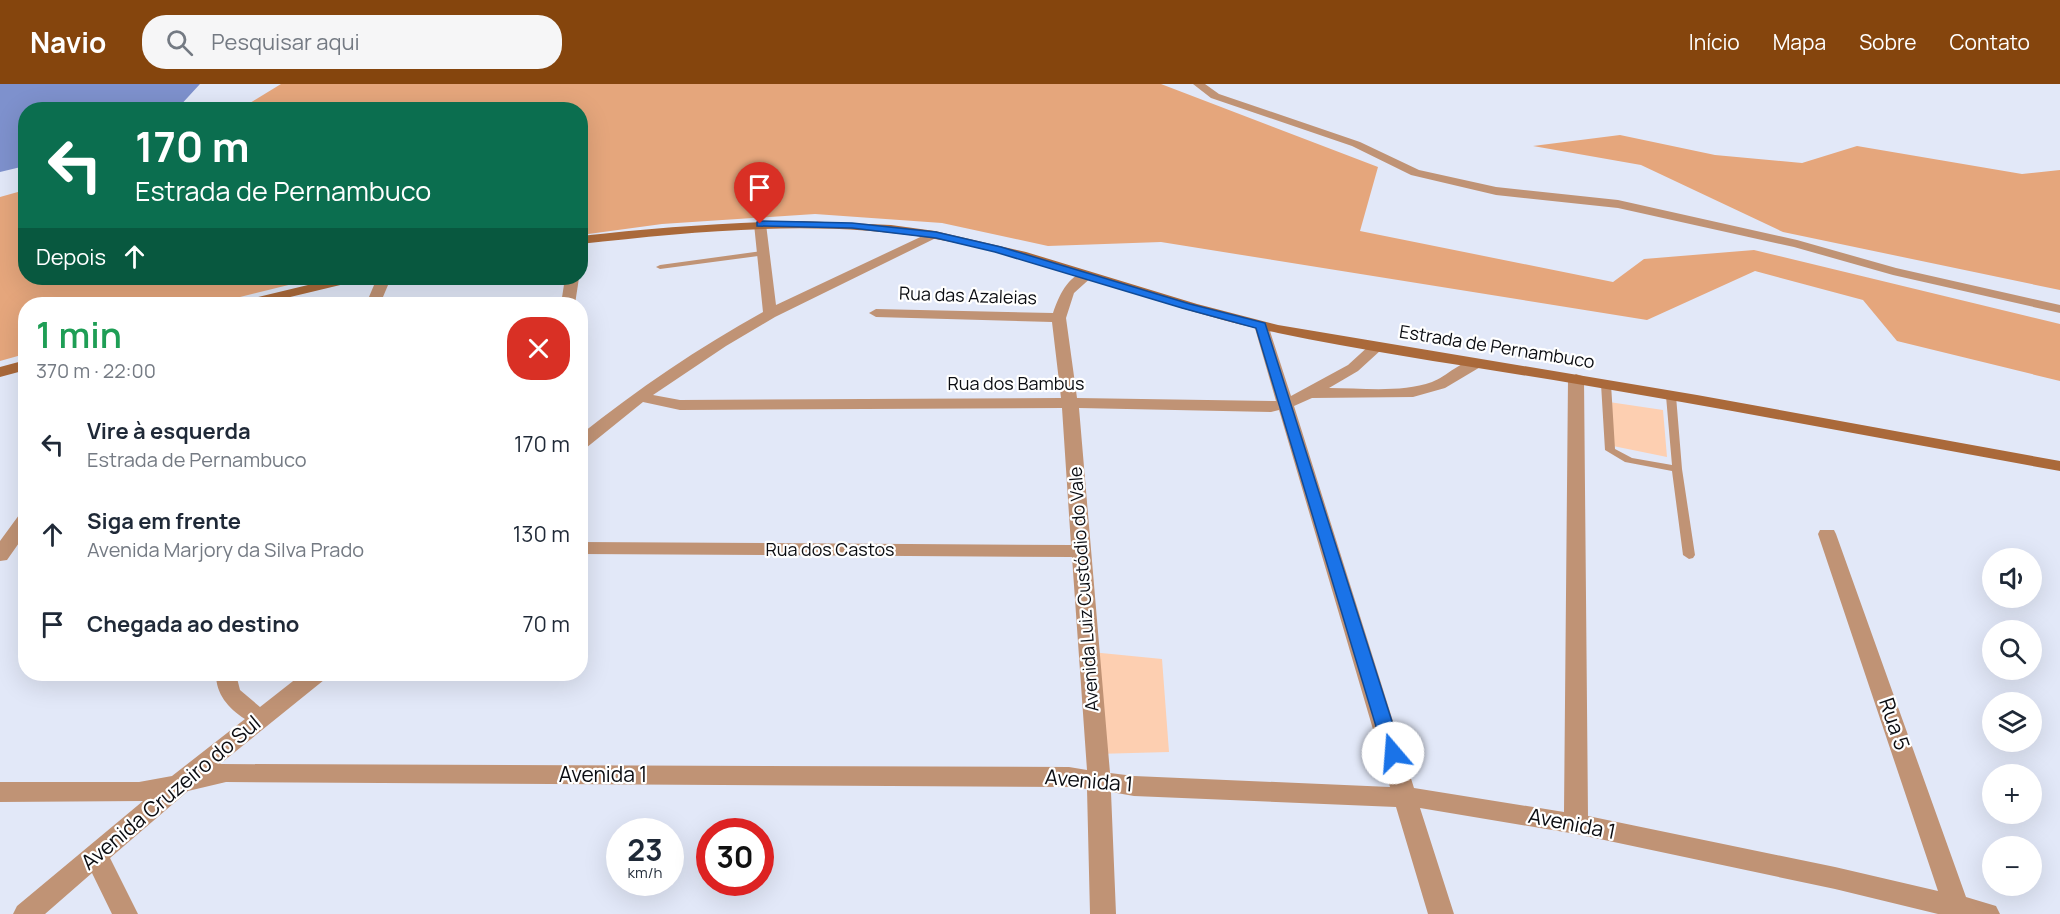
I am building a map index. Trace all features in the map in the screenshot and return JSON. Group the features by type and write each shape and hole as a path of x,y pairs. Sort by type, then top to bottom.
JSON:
{"main road":[{"name":"Estrada de Pernambuco","path":"588,239 760,224 852,226 936,235 989,247 1261,326 1606,384 2060,466"},
{"path":"275,297 323,285"},
{"path":"0,372 18,367"}],"street":[{"path":"1198,84 1215,96 1356,144 1415,173 1496,191 1618,204 1797,244 1893,271 2060,309"},
{"path":"760,224 770,314"},
{"path":"588,438 639,397 695,359 770,314 936,235"},
{"name":"Avenida Luiz Custódio do Vale","path":"1087,275 1068,291 1059,318 1070,403 1099,780 1103,914"},
{"name":"Rua das Azaleias","path":"876,313 1059,318"},
{"path":"1261,326 1407,796 1441,914"},
{"name":"Rua dos Bambus","path":"639,397 680,405 1070,403 1258,408 1284,404 1309,393 1353,368 1376,347"},
{"path":"1309,393 1413,392 1439,385 1477,363"},
{"path":"1576,379 1576,824"},
{"path":"0,555 18,530"},
{"name":"Rua 5","path":"1827,534 1958,910"},
{"name":"Rua dos Castos","path":"588,548 1080,551"},
{"path":"227,681 231,696 238,705 261,718"},
{"name":"Avenida Cruzeiro do Sul","path":"26,914 180,784 307,681"},
{"name":"Avenida 1","path":"0,792 139,792 226,773 1069,777 1134,786 1407,796 1576,824 1844,880 1958,910 1987,914"},
{"path":"96,855 125,914"}],"lane":[{"path":"660,267 762,253"},
{"path":"1606,384 1611,450 1629,460 1677,469"},
{"path":"1671,396 1677,469 1689,555"}],"shaded area":[{"path":"281,84 1161,84 1378,167 1360,231 1613,282 1644,259 1754,250 2060,324 2060,381 1897,341 1863,300 1755,271 1647,320 1161,242 1048,246 942,223 815,214 662,224 588,234 588,102 251,102"},
{"path":"1620,135 1715,155 1802,163 1857,146 2022,174 2060,170 2060,290 1783,232 1641,165 1533,146"},
{"path":"18,192 18,285 289,285 240,297 18,297 18,356 0,361 0,197"},
{"path":"1609,402 1663,410 1667,457 1613,446"},
{"path":"1091,652 1162,659 1169,752 1096,754"}],"water":[{"path":"0,84 200,84 183,102 18,102 18,168 0,172"}],"route":[{"path":"760,224 852,226 936,235 998,250 1261,326 1290,426 1393,753"}]}
